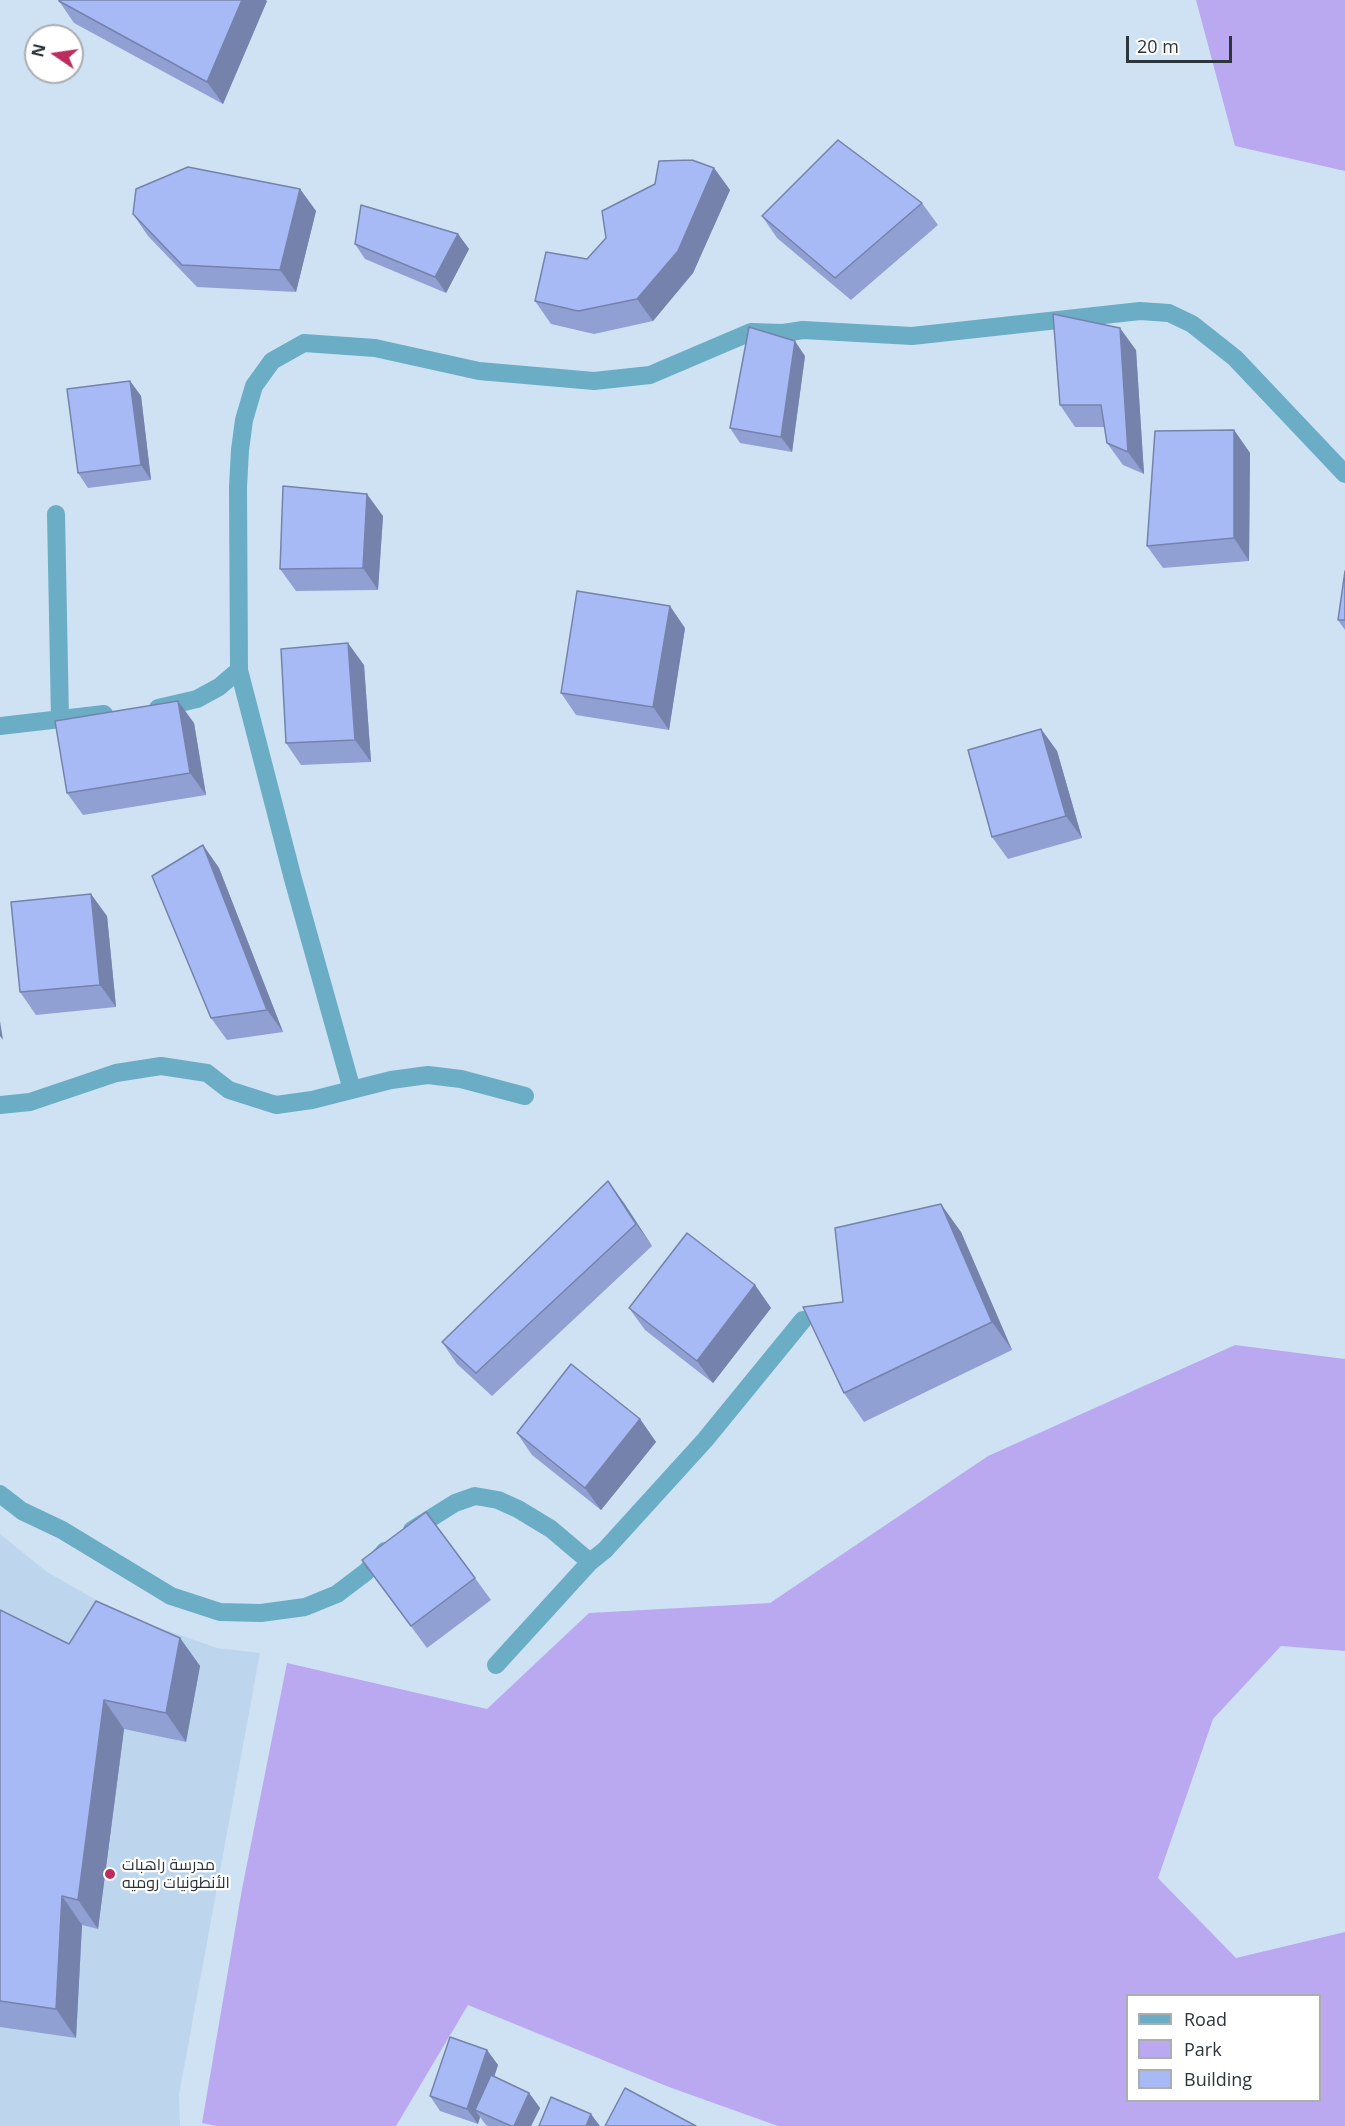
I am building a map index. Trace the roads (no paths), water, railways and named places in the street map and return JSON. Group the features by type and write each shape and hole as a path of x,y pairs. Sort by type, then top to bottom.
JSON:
{"street":[{"path":"352,1090 293,879 239,670 238,487 240,450 244,420 254,387 272,361 304,343 375,348 479,371 594,381 650,375 751,332 783,333 804,330 912,336 1140,311 1169,313 1192,324 1235,358 1345,474"},
{"path":"56,514 60,719"},
{"path":"142,710 165,708 197,699 219,687 239,670"},
{"path":"0,726 119,713"},
{"path":"0,1106 30,1102 116,1073 161,1066 207,1072 229,1090 276,1105 312,1100 391,1080 428,1075 461,1079 525,1096"},
{"path":"496,1665 705,1440 803,1320"},
{"path":"0,1494 22,1511 62,1530 171,1596 220,1612 261,1613 305,1607 337,1594 366,1572 395,1541 455,1503 475,1496 498,1500 519,1509 551,1529 590,1562"}],"place":[{"name":"مدرسة راهبات الأنطونيات روميه","path":"110,1874"}]}
